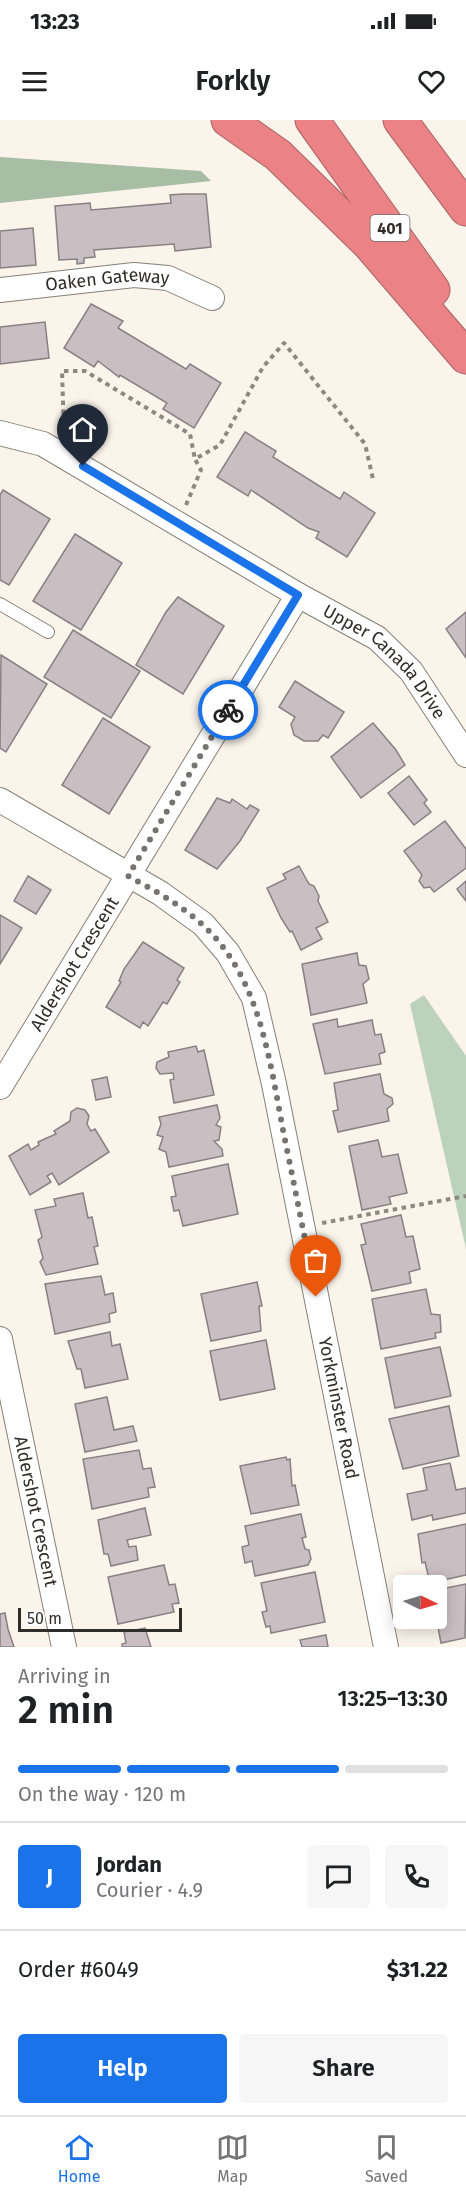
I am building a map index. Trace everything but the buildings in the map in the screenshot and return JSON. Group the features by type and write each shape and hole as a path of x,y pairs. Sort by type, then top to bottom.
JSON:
{"highway":[{"path":"228,120 278,155 370,245 466,357"},
{"name":"401","path":"312,120 466,337"},
{"path":"400,120 466,209"}],"street":[{"name":"Oaken Gateway","path":"0,290 134,275 168,278 212,298"},
{"name":"Upper Canada Drive","path":"0,433 43,444 298,595 377,638 411,671 466,755"},
{"name":"Aldershot Crescent","path":"0,1088 298,595"},
{"name":"Yorkminster Road","path":"0,800 160,893 203,924 228,953 254,998 303,1227 386,1647"},
{"name":"Aldershot Crescent","path":"0,1339 64,1647"}],"lane":[{"path":"0,604 48,632"}],"path":[{"path":"195,459 220,445 263,367 284,343 365,444 373,479"},
{"path":"65,456 62,371 85,371 190,434 195,459 201,470 178,524"},
{"path":"303,1227 466,1196"}],"green space":[{"path":"0,157 201,171 211,181 0,203"},
{"path":"424,995 466,1056 466,1249 410,1004"}],"way so far":[{"path":"228,710 128,876 160,893 203,924 228,953 254,998 274,1084 316,1297"}],"route":[{"path":"83,466 298,595 228,710"}]}
